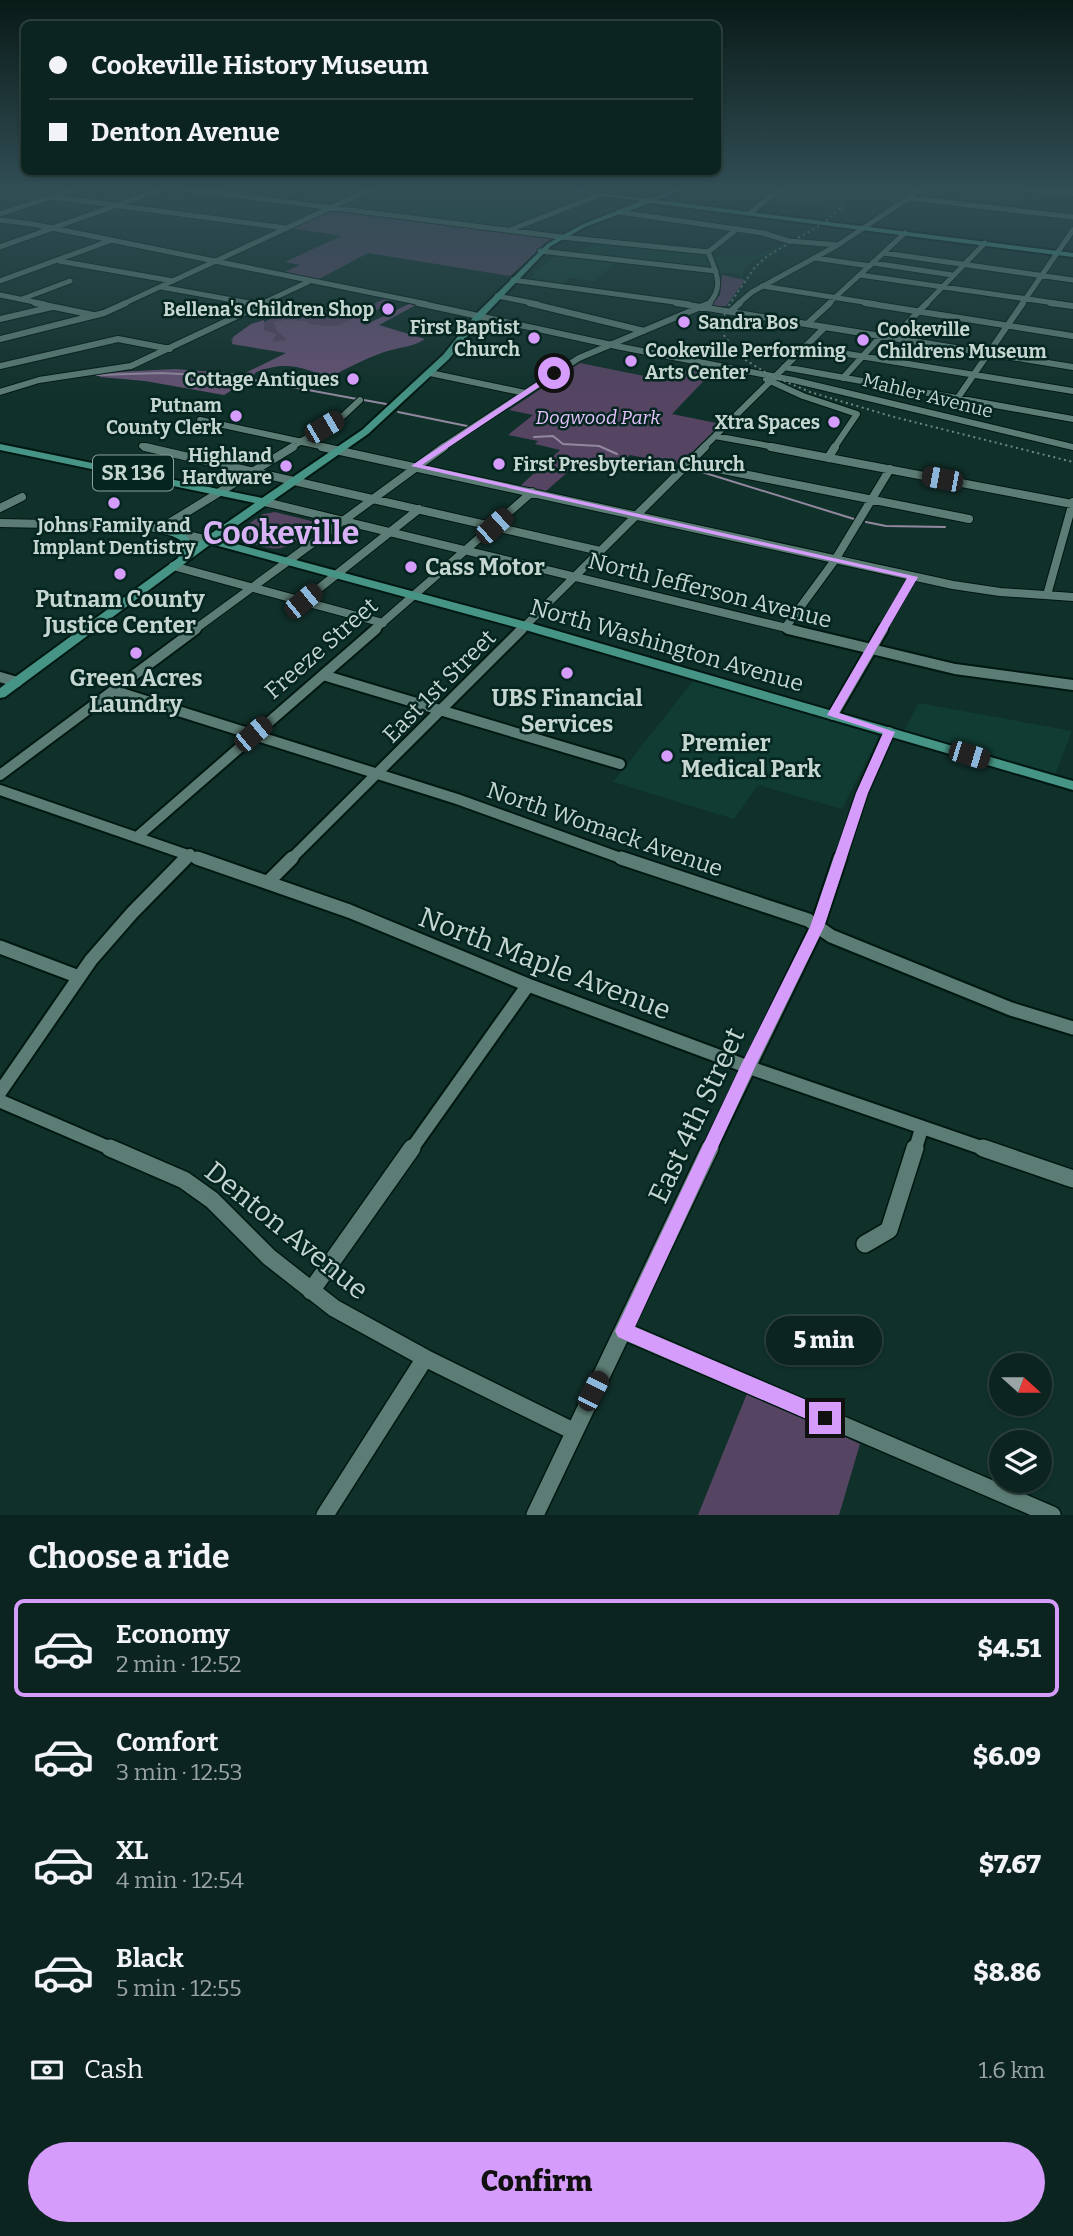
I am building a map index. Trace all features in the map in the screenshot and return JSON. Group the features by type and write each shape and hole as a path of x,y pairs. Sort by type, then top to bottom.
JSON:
{"main road":[{"path":"0,694 209,540 341,451 453,350 478,316 532,260"},
{"name":"SR 136","path":"0,447 265,502"},
{"path":"165,529 186,540 188,546 178,563"},
{"name":"North Washington Avenue","path":"209,540 415,594 1073,786"}],"street":[{"path":"0,281 60,260"},
{"path":"203,260 773,378 774,385 857,414 828,458"},
{"path":"0,340 95,316 219,260"},
{"path":"617,260 716,271"},
{"path":"0,775 415,466 579,358 704,307 717,294 719,285 711,260"},
{"path":"733,308 762,286 812,260"},
{"path":"829,260 952,275"},
{"path":"807,324 877,260"},
{"path":"932,260 1073,279"},
{"path":"893,338 968,260"},
{"path":"957,399 1051,260"},
{"path":"56,261 173,281"},
{"path":"860,275 1073,306"},
{"path":"513,280 704,307 733,308 807,324 1073,367"},
{"path":"22,299 70,281"},
{"path":"0,391 12,386 122,368 170,349 308,281"},
{"path":"762,286 1073,336"},
{"path":"161,287 258,305"},
{"path":"0,295 95,316"},
{"path":"498,296 570,311 644,331"},
{"path":"0,317 12,317 55,306"},
{"name":"East 1st Street","path":"268,882 825,327"},
{"path":"843,378 881,336"},
{"path":"0,366 118,339 170,349"},
{"path":"805,347 1073,391"},
{"path":"784,367 1073,419"},
{"path":"430,373 525,393"},
{"name":"Mahler Avenue","path":"773,378 1073,447"},
{"path":"0,384 12,386"},
{"path":"165,529 218,491 343,416 360,400"},
{"path":"200,420 913,577 980,589 1073,597"},
{"path":"715,436 1073,503 1047,595"},
{"path":"142,446 600,551"},
{"path":"688,463 969,519"},
{"path":"785,628 835,560 890,469"},
{"name":"Freeze Street","path":"137,837 532,492"},
{"path":"0,508 22,497"},
{"name":"North Jefferson Avenue","path":"265,502 955,669 1073,685"},
{"path":"303,601 419,509"},
{"path":"0,523 165,529 209,540"},
{"path":"178,563 252,587 383,623"},
{"path":"833,715 913,577"},
{"path":"323,675 620,764"},
{"path":"0,677 16,682"},
{"name":"North Womack Avenue","path":"115,691 379,774 808,920 831,936 1011,1009 1073,1028"},
{"name":"East 4th Street","path":"535,1515 817,927 862,793 889,732"},
{"name":"North Maple Avenue","path":"0,790 349,911 528,985 748,1067 1073,1179"},
{"path":"0,1092 65,1002 79,977 128,917 190,854"},
{"path":"0,947 79,977"},
{"path":"312,1291 528,985"},
{"name":"Denton Avenue","path":"0,1101 184,1180 212,1200 270,1257 334,1308 425,1358 573,1431"},
{"path":"865,1244 889,1230 922,1127"},
{"path":"624,1331 1052,1515"},
{"path":"325,1515 425,1358"}],"shaded area":[{"path":"551,260 708,260 710,266 620,260 594,281 570,278 560,285 527,281 536,274 532,273"},
{"path":"716,260 757,260 743,270 742,280 739,273 721,273"},
{"path":"763,260 768,260 760,265 726,306"},
{"path":"409,304 416,305 379,325 425,339 410,346 389,350 329,378 293,366 276,367 256,372 252,378 224,395 145,381 100,377 98,373 175,369 243,374 286,353 232,344 233,337 251,324 264,320 264,330 276,334 272,342 287,340 276,330 274,322 308,321 309,324 332,326 358,318 366,320 362,323 365,325"},
{"name":"Premier Medical Park","path":"694,680 877,735 878,738 842,809 758,785 734,819 613,782"},
{"path":"919,703 1072,731 1055,775 903,732"}],"green space":[{"path":"290,260 355,260 315,281 280,274 300,265 285,262"},
{"path":"409,260 528,260 510,276"},
{"path":"722,275 745,280 726,306 710,306 720,295"},
{"path":"384,299 394,301 297,352 230,340 296,305 331,312 345,306 363,309"},
{"name":"Dogwood Park","path":"580,363 669,381 695,364 716,368 672,414 721,424 679,465 630,455 613,471 578,463 545,492 520,486 560,450 535,444 538,441 508,435 533,415 509,410"},
{"path":"275,512 315,522 317,527 286,547 271,548 235,539 234,534 263,514"},
{"path":"748,1391 860,1444 839,1515 698,1515"}],"waterway":[{"path":"97,375 161,373 238,377 357,399"},
{"path":"364,400 386,404"},
{"path":"398,412 467,426"},
{"path":"534,437 553,436 563,444 599,446 617,454"},
{"path":"689,468 854,519"},
{"path":"866,522 886,526 945,527"}],"railway":[{"path":"763,260 725,311 723,334 739,356 770,375 810,392 894,417 1073,462"}],"place":[{"name":"Bellena's Children Shop","path":"388,309"},
{"name":"Sandra Bos","path":"684,322"},
{"name":"First Baptist Church","path":"534,338"},
{"name":"Cookeville Childrens Museum","path":"863,340"},
{"name":"Cookeville Performing Arts Center","path":"631,361"},
{"name":"Cottage Antiques","path":"353,379"},
{"name":"Putnam County Clerk","path":"236,416"},
{"name":"Xtra Spaces","path":"834,422"},
{"name":"First Presbyterian Church","path":"499,464"},
{"name":"Highland Hardware","path":"286,466"},
{"name":"Johns Family and Implant Dentistry","path":"114,503"},
{"name":"Cass Motor","path":"411,567"},
{"name":"Putnam County Justice Center","path":"120,574"},
{"name":"Green Acres Laundry","path":"136,653"},
{"name":"UBS Financial Services","path":"567,673"},
{"name":"Premier Medical Park","path":"667,756"}],"district":[{"name":"Cookeville","path":"281,533"}],"route":[{"path":"554,373 415,466 913,577 833,715 889,732 862,793 817,927 624,1331 825,1418"}]}
